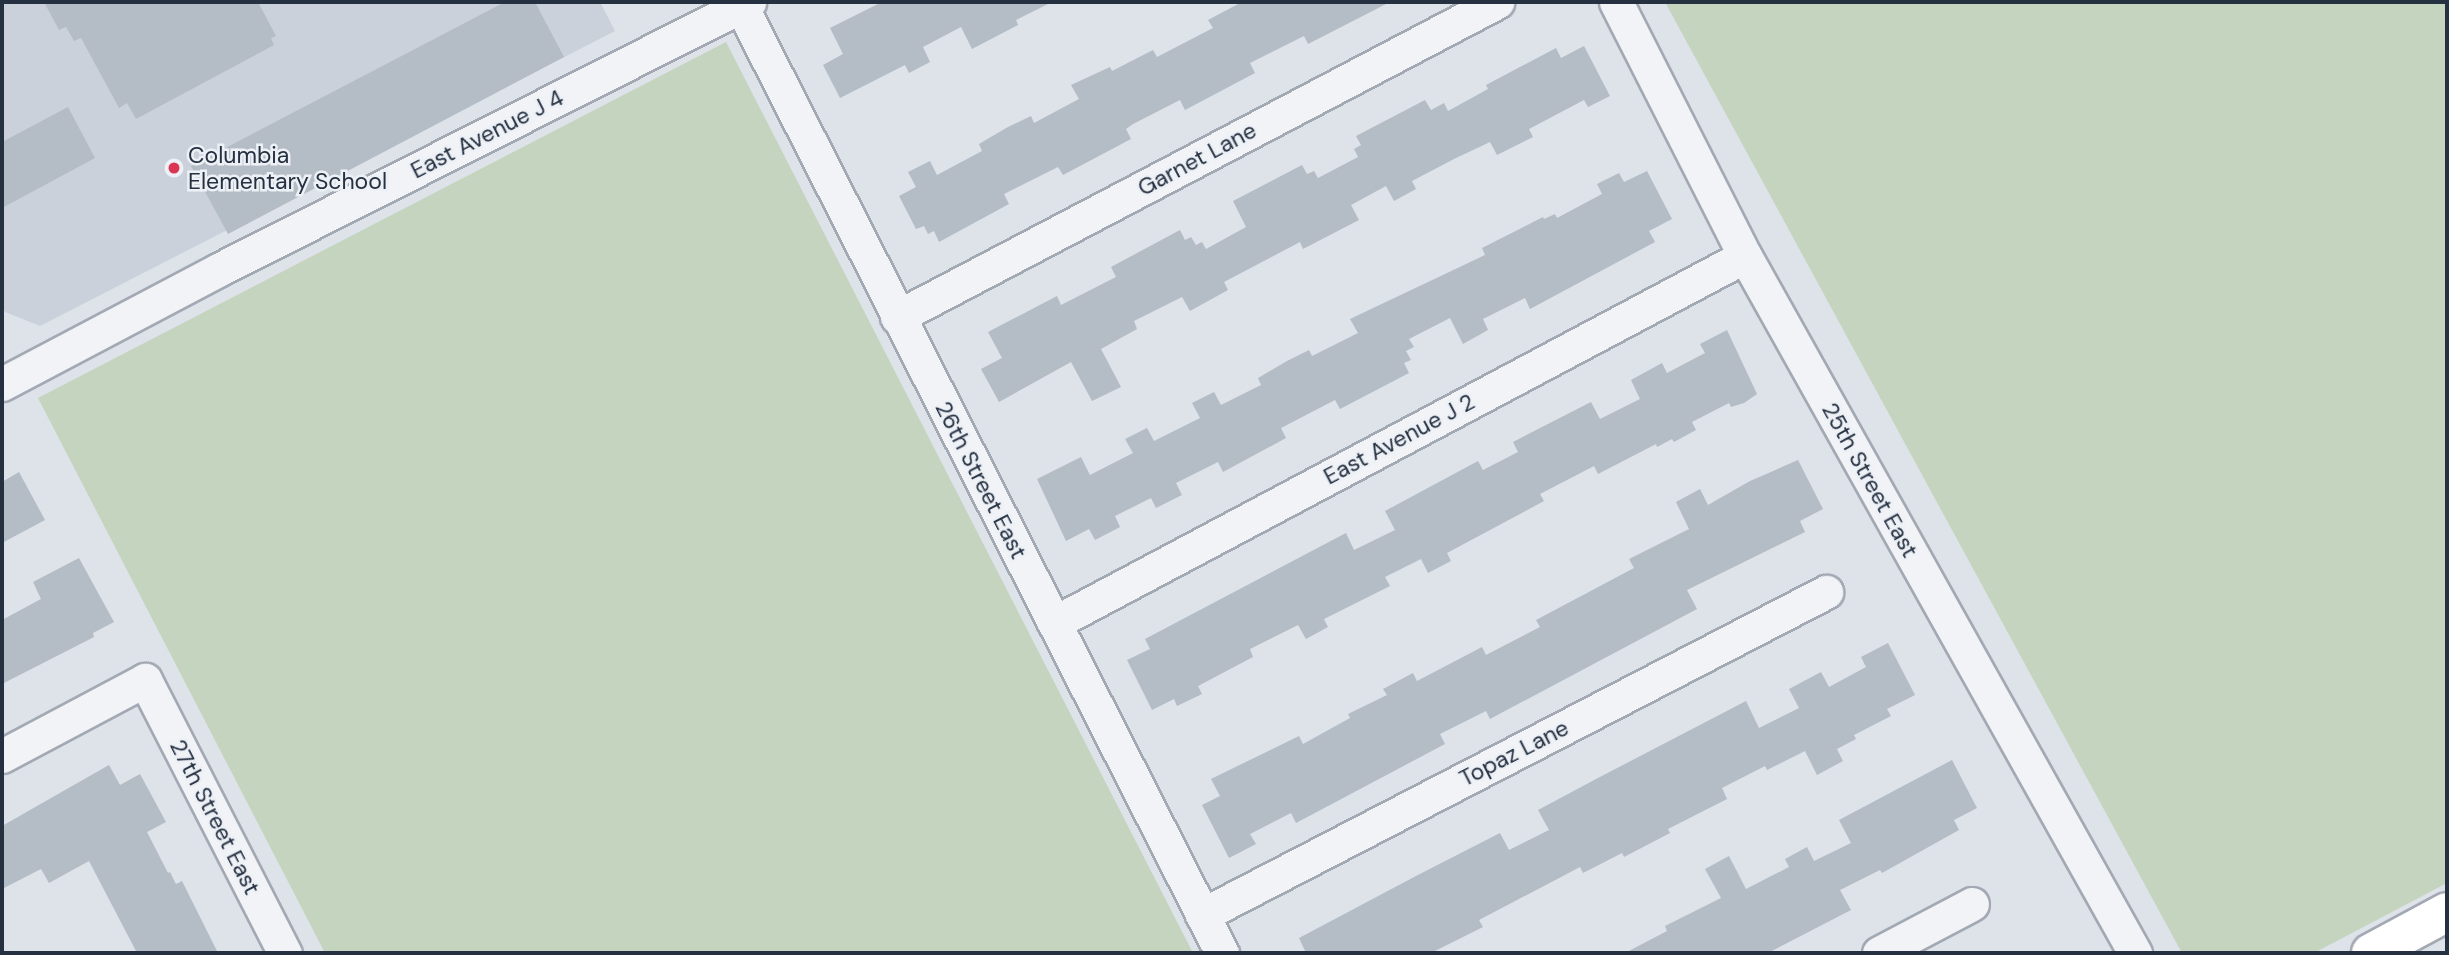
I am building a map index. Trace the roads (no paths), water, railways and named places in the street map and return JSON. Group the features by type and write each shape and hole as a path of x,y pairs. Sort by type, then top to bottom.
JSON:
{"main road":[{"path":"2371,953 2447,912"}],"street":[{"name":"Garnet Lane","path":"897,317 1497,2"},
{"name":"25th Street East","path":"1616,2 1745,256 2135,953"},
{"name":"26th Street East","path":"745,4 897,317 1222,953"},
{"name":"East Avenue J 4","path":"2,384 218,270 745,4"},
{"name":"East Avenue J 2","path":"1054,623 1745,256"},
{"name":"Topaz Lane","path":"1202,915 1826,592"},
{"name":"27th Street East","path":"2,756 145,680 285,953"},
{"path":"1879,953 1972,904"}],"place":[{"name":"Columbia Elementary School","path":"174,168"}]}
